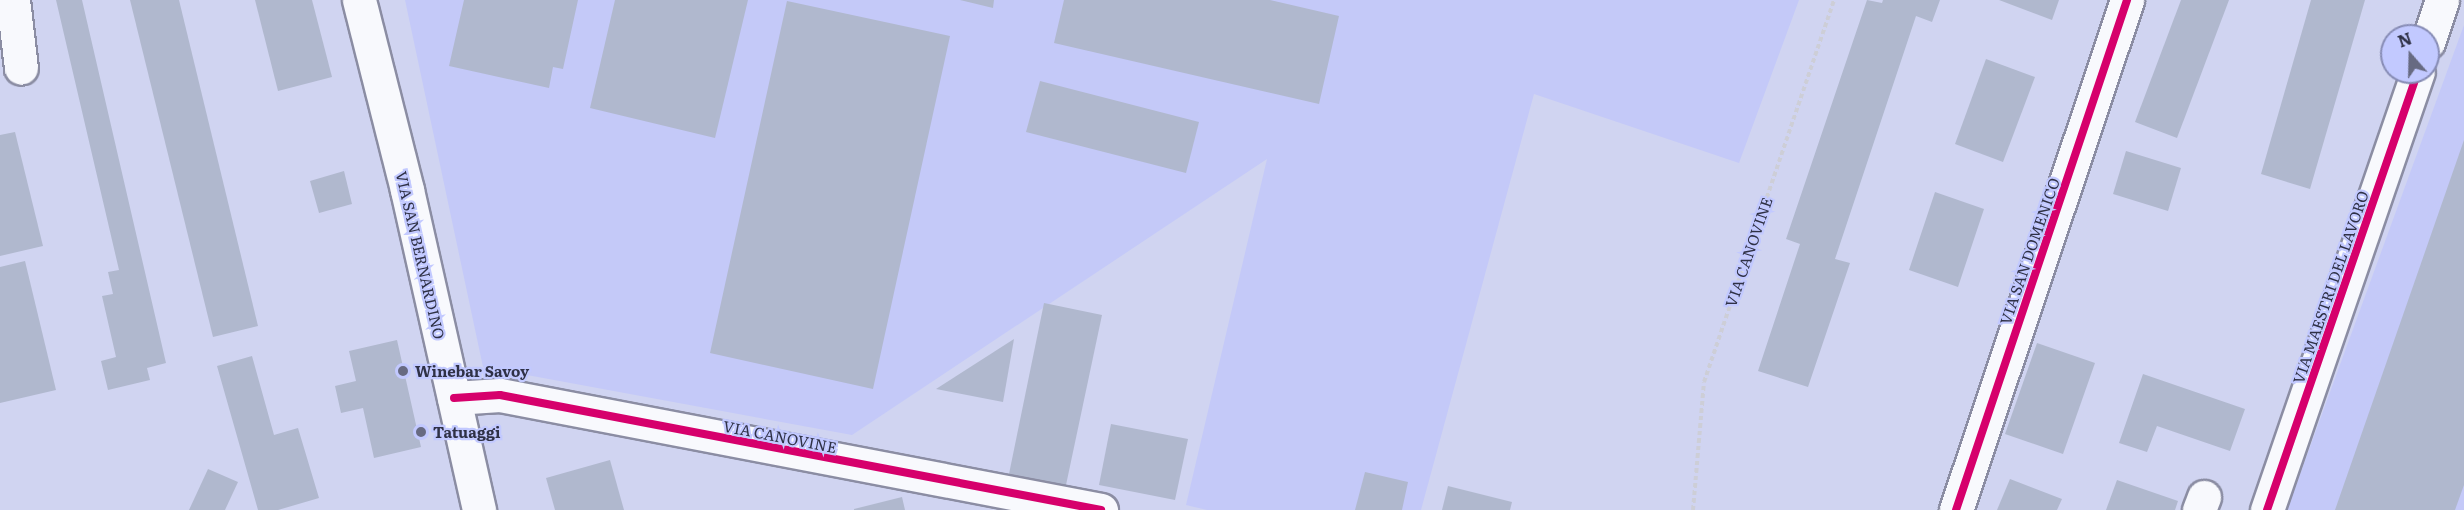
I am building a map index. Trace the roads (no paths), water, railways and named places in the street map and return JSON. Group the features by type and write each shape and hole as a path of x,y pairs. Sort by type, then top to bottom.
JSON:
{"street":[{"path":"13,0 21,68"},
{"name":"VIA SAN BERNARDINO","path":"359,0 479,510"},
{"name":"VIA SAN DOMENICO","path":"1956,510 2127,0"},
{"path":"2434,24 2442,0"},
{"name":"VIA MAESTRI DEL LAVORO","path":"2267,510 2414,84"},
{"name":"VIA CANOVINE","path":"454,398 500,395 1101,510"}],"place":[{"name":"Winebar Savoy","path":"403,371"},
{"name":"Tatuaggi","path":"421,432"}]}
